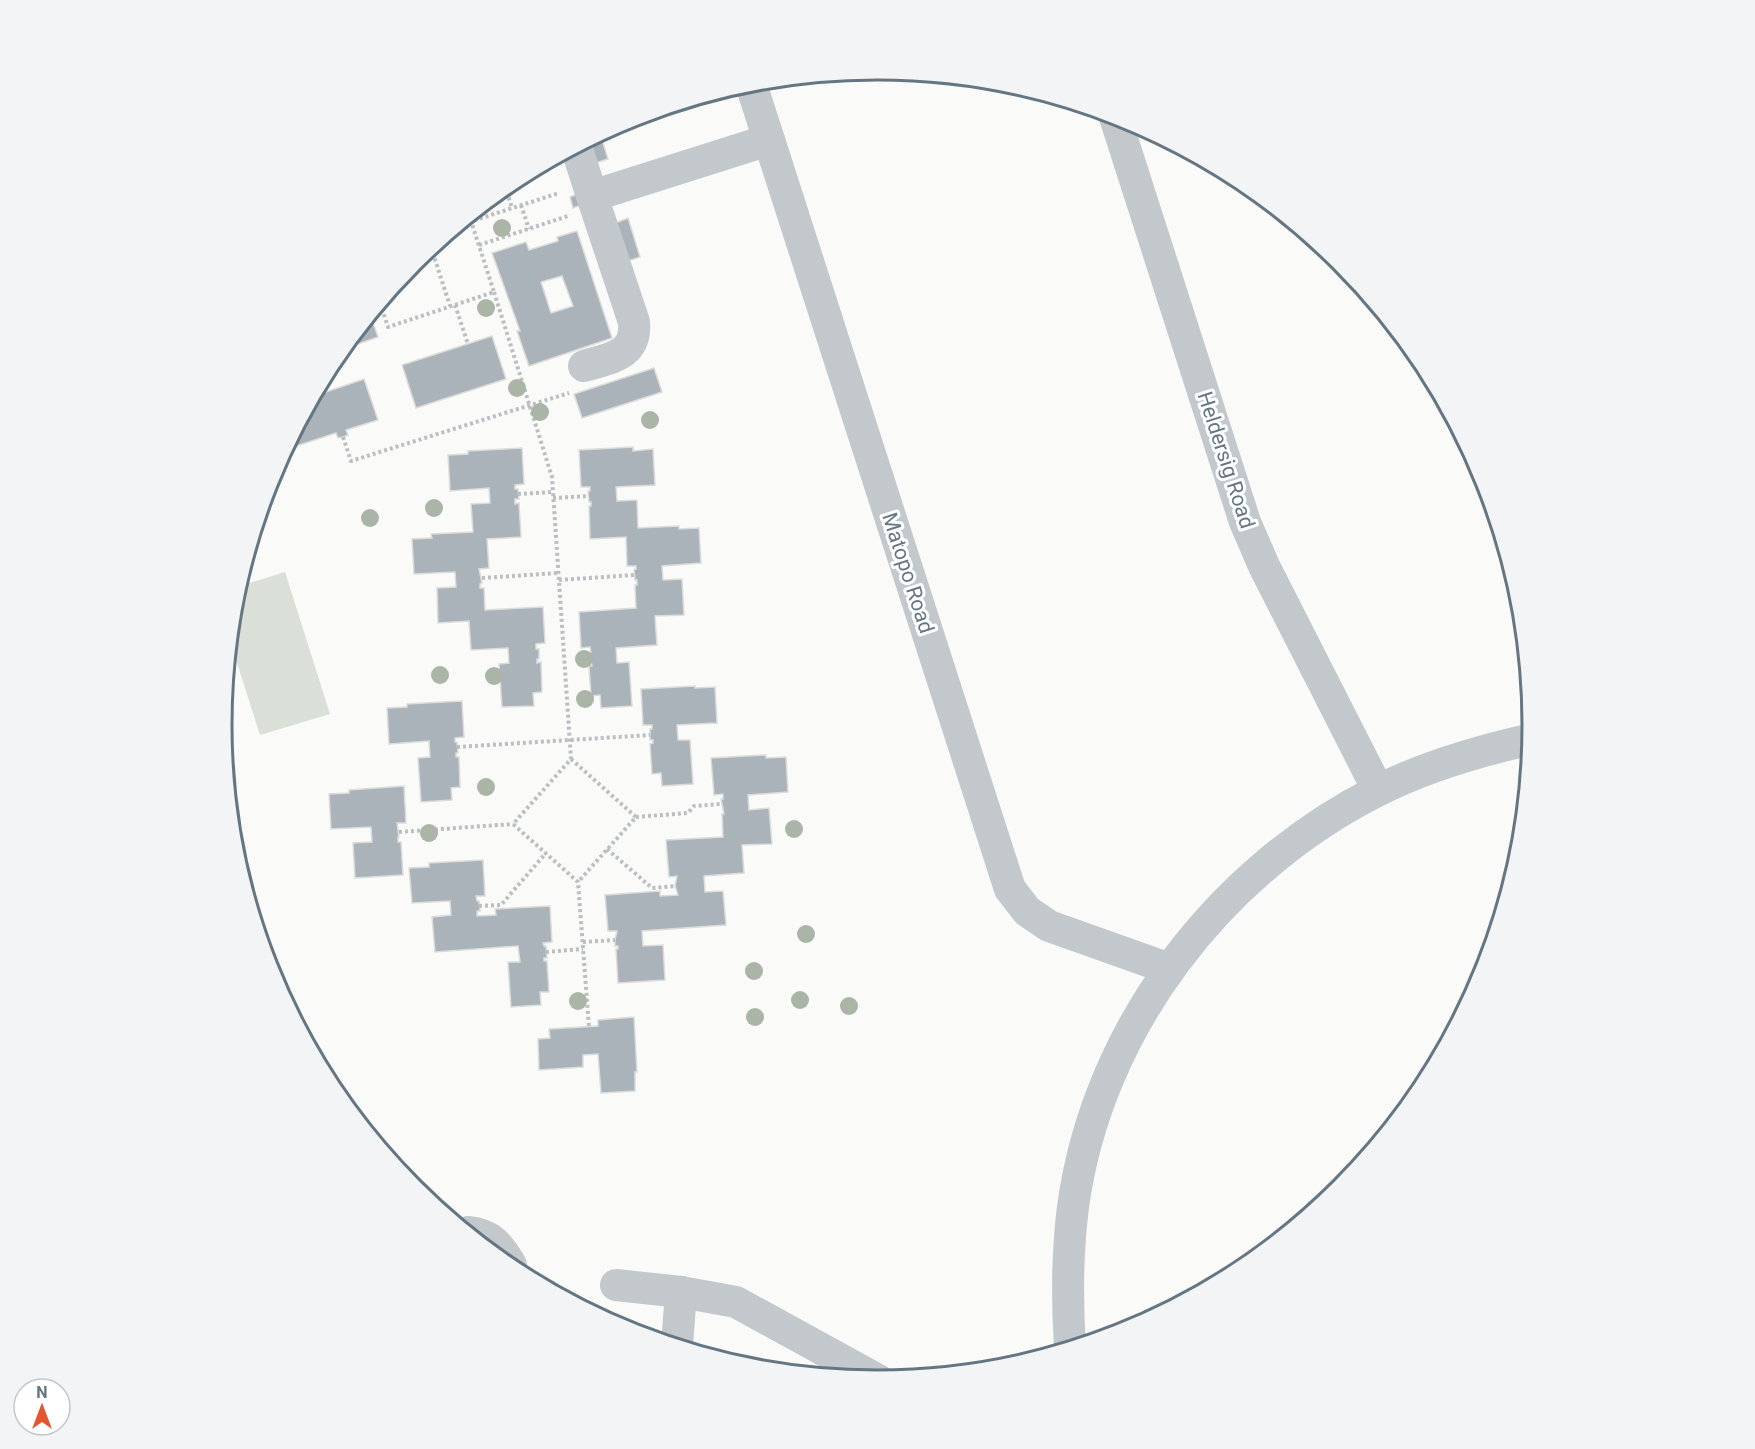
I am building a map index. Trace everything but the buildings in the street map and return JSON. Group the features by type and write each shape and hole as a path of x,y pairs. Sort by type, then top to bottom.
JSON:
{"street":[{"name":"Matopo Road","path":"753,92 1010,889 1027,911 1049,926 1170,969"},
{"name":"Heldersig Road","path":"1118,127 1245,522 1264,566 1378,790"},
{"path":"592,196 769,140"},
{"path":"578,153 634,322 635,332 626,350 618,355 584,366"},
{"path":"1069,1340 1067,1308 1068,1256 1074,1205 1084,1155 1099,1105 1119,1058 1142,1012 1170,969 1214,914 1263,866 1319,824 1378,790 1448,761 1522,741"},
{"path":"487,1237 499,1244 501,1248"},
{"path":"616,1285 681,1292 736,1302 858,1369"},
{"path":"678,1337 681,1292"}],"path":[{"path":"478,219 561,192"},
{"path":"508,196 512,208"},
{"path":"521,205 529,229"},
{"path":"479,245 569,216"},
{"path":"399,832 513,824 571,759 552,477 472,224"},
{"path":"434,256 468,344"},
{"path":"383,311 388,327 494,292"},
{"path":"343,437 351,461 529,405"},
{"path":"518,494 553,492"},
{"path":"554,498 589,496"},
{"path":"482,578 558,573"},
{"path":"559,580 634,575"},
{"path":"457,747 651,735"},
{"path":"571,759 636,817"},
{"path":"578,882 636,817 688,813 694,806 721,804"},
{"path":"513,824 578,882 589,1027"},
{"path":"607,849 652,888 675,886"},
{"path":"479,906 501,905 546,853"},
{"path":"583,942 615,940"},
{"path":"546,952 583,950"}],"shaded area":[{"path":"285,572 330,714 260,735 236,660 248,583"}]}
